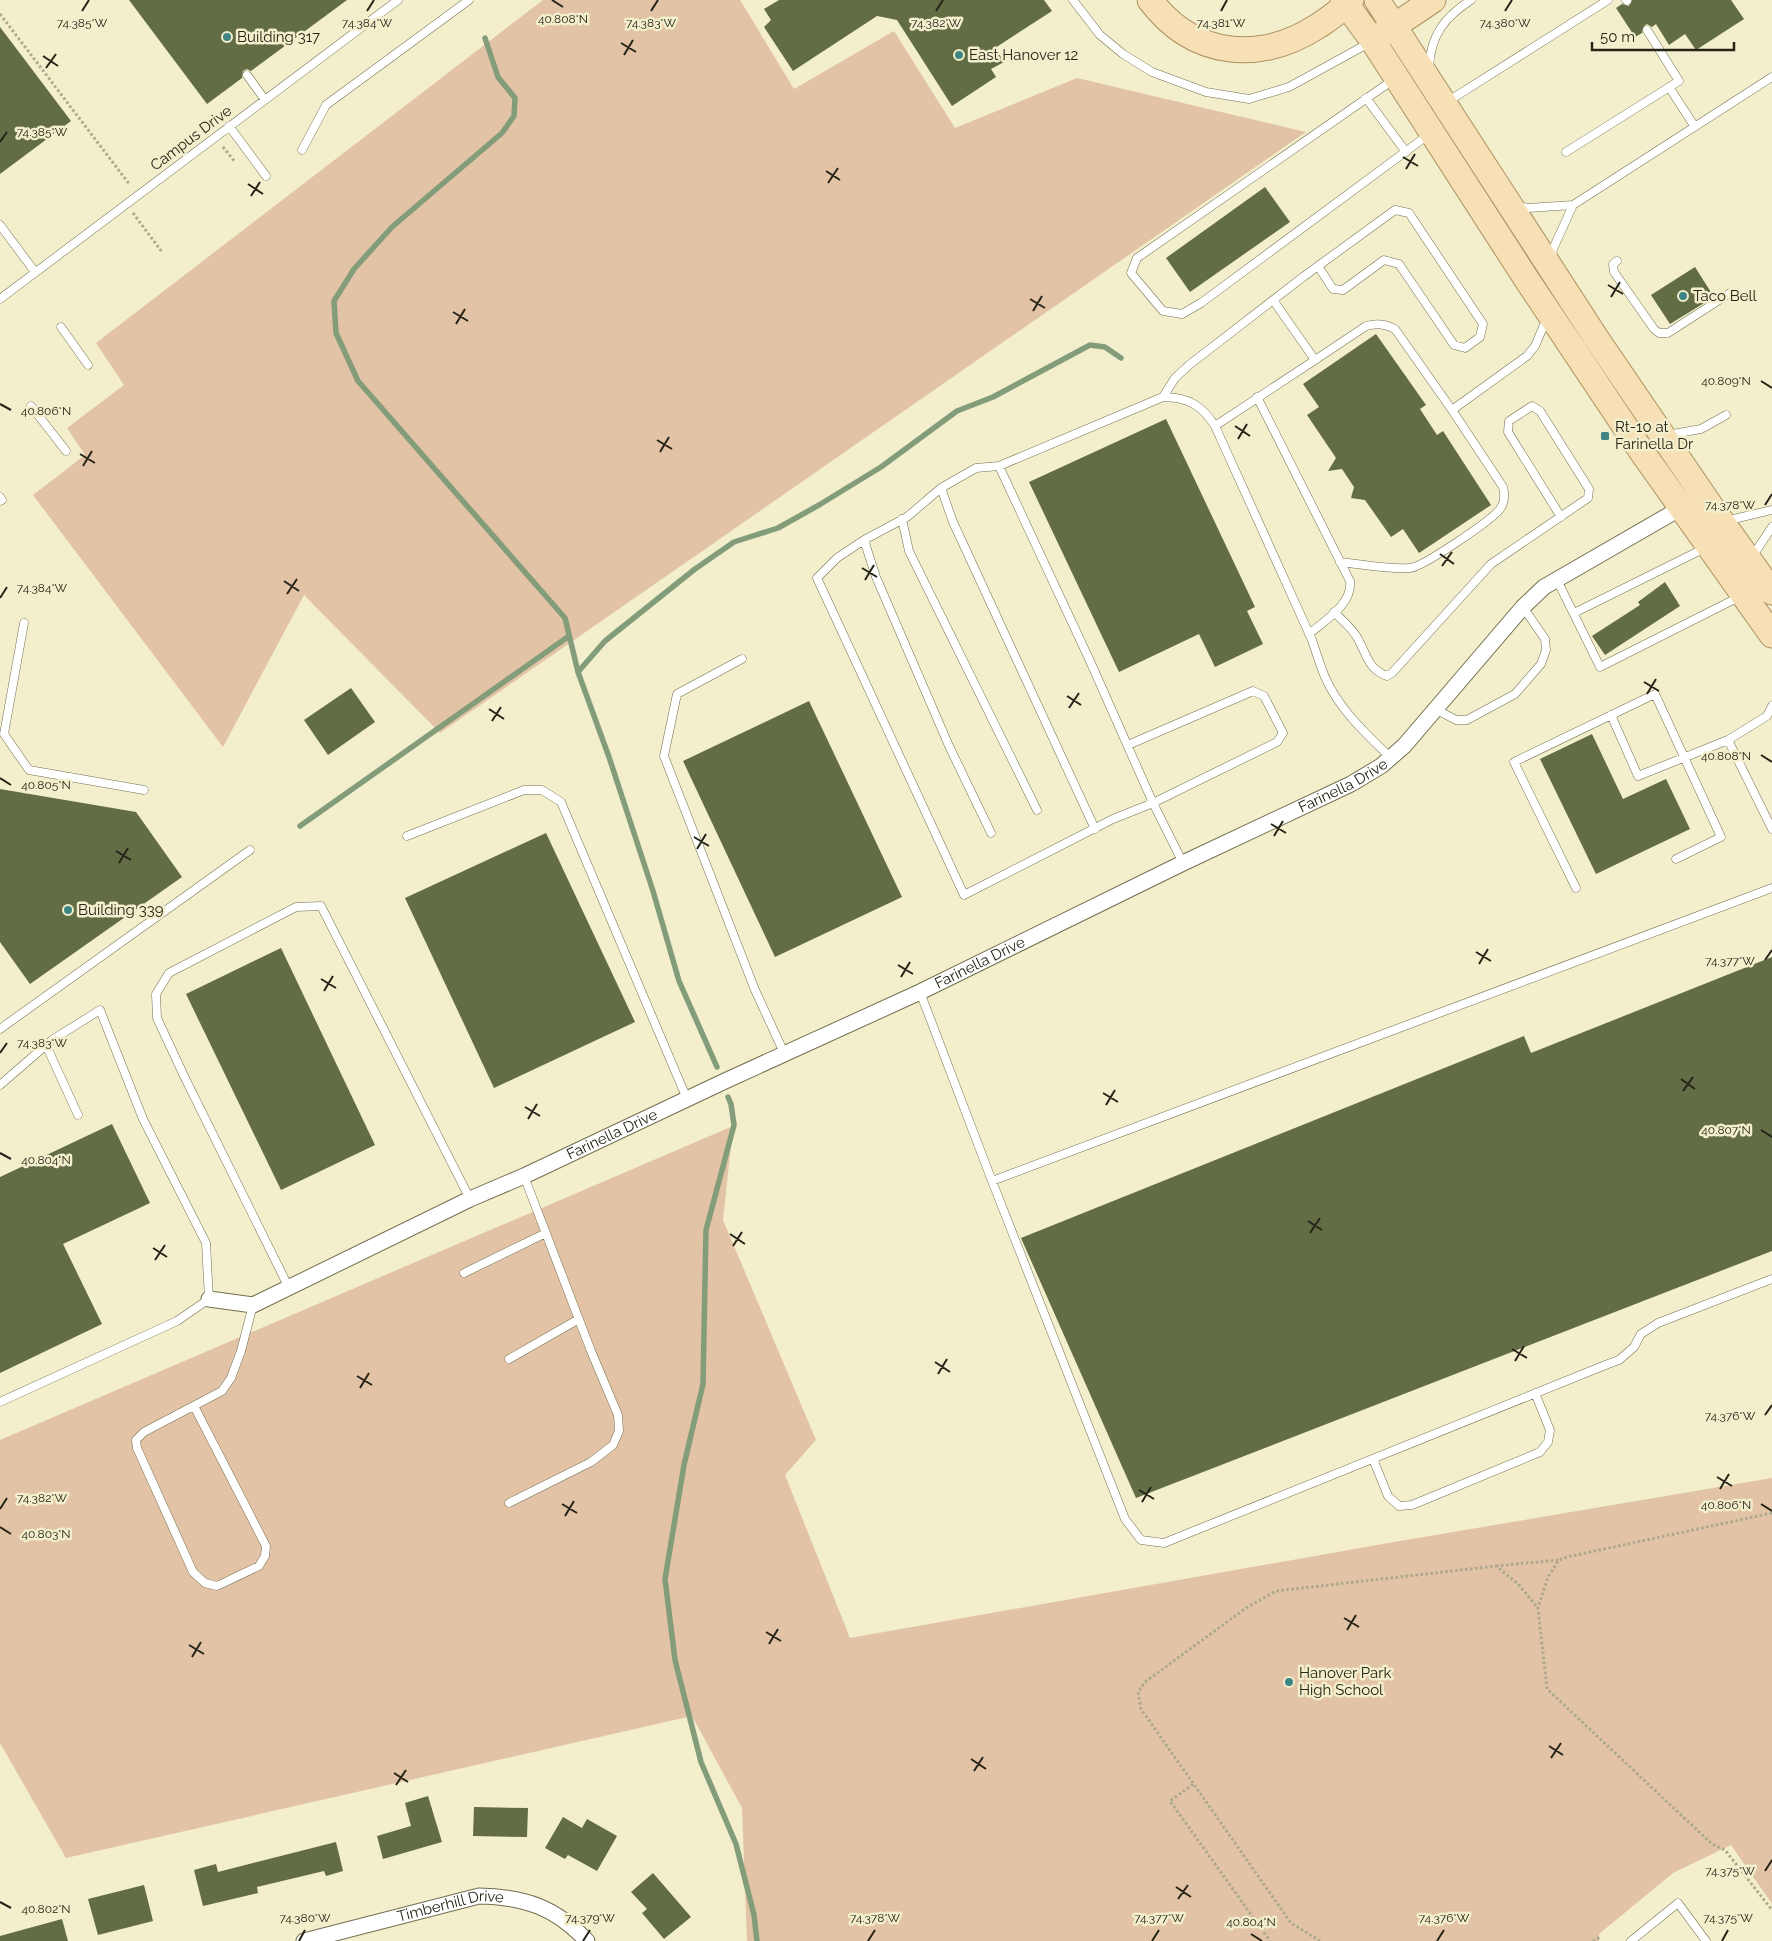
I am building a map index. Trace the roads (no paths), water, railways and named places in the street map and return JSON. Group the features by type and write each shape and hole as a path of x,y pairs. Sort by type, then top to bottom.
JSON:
{"main road":[{"path":"1150,0 1165,18 1182,31 1203,42 1225,48 1248,50 1273,47 1294,40 1336,14 1347,2 1549,313 1681,508 1772,636"},
{"path":"1377,0 1550,268 1721,522 1772,592"},
{"path":"1373,41 1433,0"}],"street":[{"name":"Farinella Drive","path":"252,1305 470,1199 524,1176 686,1099 786,1055 920,992 1351,784 1404,746 1522,606 1544,587 1681,508"},
{"path":"209,1300 252,1305"},
{"name":"Timberhill Drive","path":"304,1941 479,1896 505,1896 531,1902 551,1911 572,1926 587,1941"}],"lane":[{"name":"Campus Drive","path":"0,298 398,0"},
{"path":"302,150 326,105 470,0"},
{"path":"1073,0 1100,35 1123,54 1152,72 1206,92 1249,99 1289,87 1373,41"},
{"path":"1429,81 1430,52 1435,36 1454,11 1471,0"},
{"path":"1444,104 1608,0"},
{"path":"1566,152 1668,87 1679,82 1647,30"},
{"path":"247,75 265,100"},
{"path":"1396,77 1137,258 1131,273 1163,311 1182,314 1201,303 1432,132"},
{"path":"1508,203 1528,208 1573,205 1772,78"},
{"path":"1668,87 1695,127"},
{"path":"1366,98 1406,152"},
{"path":"229,126 266,176"},
{"path":"1550,268 1554,249 1573,205"},
{"path":"1163,397 1168,387 1182,371 1273,300 1318,266 1395,210 1408,213 1483,324 1480,337 1465,348 1454,345 1399,264 1384,260 1343,290 1333,289 1318,266"},
{"path":"0,225 35,272"},
{"path":"1618,261 1613,264 1614,272 1654,329 1659,332 1668,333 1730,293"},
{"path":"1273,300 1315,360"},
{"path":"1452,410 1527,356 1534,346 1549,313"},
{"path":"1215,426 1366,326 1376,323 1386,325 1394,329 1403,338 1503,487 1504,501 1501,508 1489,520 1418,566 1402,568 1340,562"},
{"path":"60,327 88,365"},
{"path":"1128,745 1253,691 1264,696 1283,733 1277,742 1153,803 1113,819 964,895 818,578 837,558 864,540 902,520 941,488 976,468 999,466 1163,397 1190,400 1204,411 1215,426 1309,634 1325,676 1343,708 1390,757"},
{"path":"1257,398 1350,581 1351,588 1345,601 1309,634"},
{"path":"31,406 66,451"},
{"path":"1334,612 1358,638 1373,668 1387,676 1392,673 1485,570 1561,517 1588,498 1589,489 1540,411 1532,406 1509,421 1508,432 1561,517"},
{"path":"1663,436 1701,429 1726,415"},
{"path":"999,466 1153,803 1184,863"},
{"path":"941,488 953,522 1095,829"},
{"path":"0,497 2,500 0,501"},
{"path":"1721,522 1772,510"},
{"path":"902,520 909,552 1037,810"},
{"path":"1750,561 1772,527"},
{"path":"864,540 876,577 948,746 991,833"},
{"path":"1574,613 1709,546"},
{"path":"1557,580 1600,667 1743,595"},
{"path":"1435,709 1456,720 1467,720 1515,694 1541,664 1546,650 1545,639 1522,606"},
{"path":"24,623 4,734 28,770 144,790"},
{"path":"742,659 677,694 664,756 755,990 786,1055"},
{"path":"1576,888 1514,762 1655,694 1720,837 1676,859"},
{"path":"1611,715 1638,776 1728,740 1770,717 1772,706"},
{"path":"1728,740 1772,829"},
{"path":"407,836 524,790 542,790 561,802 686,1099"},
{"path":"0,1029 250,850"},
{"path":"992,1181 1772,888"},
{"path":"289,1288 157,1018 156,994 169,973 296,907 321,906 470,1199"},
{"path":"920,992 992,1181 1126,1519 1141,1540 1164,1542 1619,1360 1634,1347 1641,1334 1658,1323 1772,1279"},
{"path":"0,1085 46,1045 100,1010 143,1119 206,1243 209,1300 177,1322 0,1402"},
{"path":"46,1045 78,1115"},
{"path":"509,1503 591,1462 613,1445 619,1431 618,1415 578,1320 524,1176"},
{"path":"464,1273 546,1233"},
{"path":"194,1406 266,1546 259,1566 217,1586 205,1583 193,1572 137,1448 136,1440 144,1432 222,1391 231,1378 241,1351 252,1305"},
{"path":"509,1358 578,1320"},
{"path":"1373,1458 1388,1496 1399,1506 1412,1505 1540,1452 1548,1442 1550,1430 1535,1393"},
{"path":"1631,1941 1678,1903 1706,1941"}],"waterway":[{"path":"485,38 498,77 515,98 514,116 502,133 392,227 354,269 334,301 336,333 358,381 565,618 578,672 609,757 653,891 679,981 717,1067"},
{"path":"578,672 605,641 695,569 734,542 778,528 819,505 881,467 957,411 993,397 1090,345 1105,347 1121,358"},
{"path":"300,826 569,636"},
{"path":"728,1097 734,1125 706,1230 703,1384 684,1465 665,1579 675,1660 701,1762 736,1844 754,1915 757,1941"}],"place":[{"name":"Building 317","path":"227,37"},
{"name":"East Hanover 12","path":"959,55"},
{"name":"Taco Bell","path":"1683,296"},
{"name":"Rt-10 at Farinella Dr","path":"1605,436"},
{"name":"Building 339","path":"68,910"},
{"name":"Hanover Park High School","path":"1289,1682"}]}
